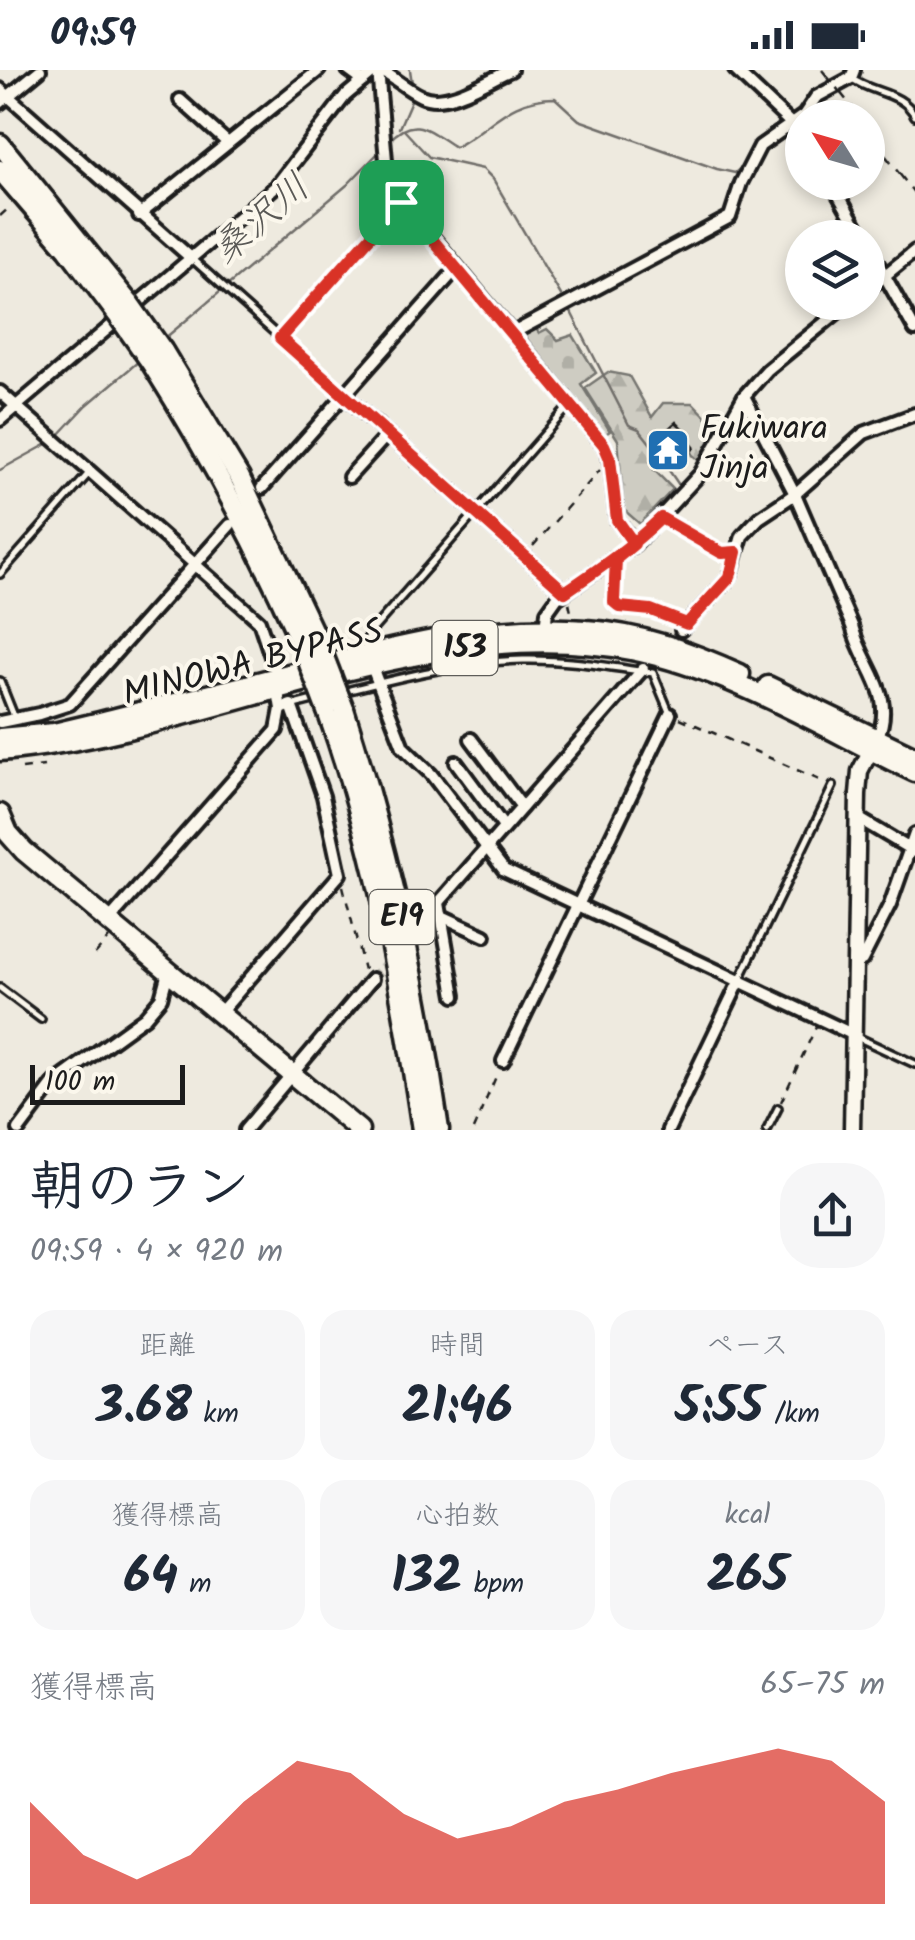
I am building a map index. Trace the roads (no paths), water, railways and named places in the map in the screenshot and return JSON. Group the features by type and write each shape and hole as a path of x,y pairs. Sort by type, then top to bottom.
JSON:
{"highway":[{"name":"E19","path":"0,144 156,356 311,646 384,840 406,934 439,1130"},
{"name":"E19","path":"0,170 123,308"},
{"name":"MINOWA BYPASS","path":"372,668 442,637 514,628 588,630 639,638 697,654 873,745 915,772"},
{"name":"MINOWA BYPASS","path":"0,750 68,743 282,696 372,668 501,642 544,640 633,650 696,668 873,745 915,757"},
{"name":"MINOWA BYPASS","path":"0,738 54,733 282,696"},
{"name":"E19","path":"335,710 387,924 422,1130"},
{"path":"0,814 8,833 24,851 359,1130"}],"street":[{"path":"40,70 2,96 191,258"},
{"path":"139,216 319,70"},
{"path":"348,70 363,81"},
{"path":"0,420 276,186 345,96 378,70"},
{"path":"378,70 424,98 436,99 511,70"},
{"path":"378,70 388,183 604,445 610,459 617,520 634,544"},
{"path":"735,70 785,116"},
{"path":"813,100 854,78"},
{"path":"180,100 228,143"},
{"path":"513,333 730,217 741,183 760,146 785,128"},
{"path":"885,274 915,251"},
{"path":"262,488 458,268"},
{"path":"885,277 915,330"},
{"path":"545,628 551,605 616,559 661,518 700,474 744,396 767,370 828,320"},
{"path":"0,392 259,621 282,696 324,796 340,874 218,1015"},
{"path":"345,396 565,592"},
{"path":"744,396 795,494 884,699 886,714 860,770 852,1130"},
{"path":"684,626 730,577 742,536 759,518 795,494 864,433 915,414"},
{"path":"350,477 388,434"},
{"path":"0,722 70,704 230,525"},
{"path":"372,668 403,747 431,774 504,870 854,1035"},
{"path":"428,916 642,670"},
{"path":"108,922 277,730 282,696"},
{"path":"503,1062 670,714"},
{"path":"470,739 522,807"},
{"path":"456,762 504,827"},
{"path":"858,818 914,851"},
{"path":"855,963 862,960 890,905 914,851 915,834"},
{"path":"439,903 455,996"},
{"path":"444,918 485,936"},
{"path":"18,1130 54,1084 145,1017 160,998 168,972"},
{"path":"668,1130 740,980"},
{"path":"245,1130 370,982"}],"lane":[{"path":"854,78 896,96 915,116"},
{"path":"191,258 345,396"},
{"path":"570,404 368,634 372,668 524,660 642,670 653,673 670,714"},
{"path":"0,574 90,472"},
{"path":"661,518 722,553 736,552"},
{"path":"616,559 616,606 651,610 684,626"},
{"path":"0,681 16,719"},
{"path":"740,980 833,786"},
{"path":"0,988 41,1018"},
{"path":"854,1035 915,1064"},
{"path":"768,1130 778,1108"}],"waterway":[{"path":"410,70 412,83"},
{"name":"桑沢川","path":"839,91 851,86 859,70"},
{"name":"桑沢川","path":"824,100 827,96"},
{"path":"399,128 412,98"},
{"name":"桑沢川","path":"389,141 414,126 455,147 513,108 555,98 579,120 717,169 735,173 746,163"},
{"path":"404,130 429,157 483,169 493,179 562,297"},
{"name":"桑沢川","path":"164,339 347,185 380,151"},
{"path":"571,312 629,425 639,429 657,452"},
{"name":"桑沢川","path":"57,437 87,405 139,361"},
{"name":"桑沢川","path":"0,470 51,442"},
{"path":"666,466 679,485"}],"tunnel":[{"path":"405,942 427,916"},
{"path":"372,979 394,955"}],"railway":[{"path":"822,70 846,100"},
{"path":"885,155 915,194"}],"place":[{"name":"Fukiwara Jinja","path":"668,450"}]}
